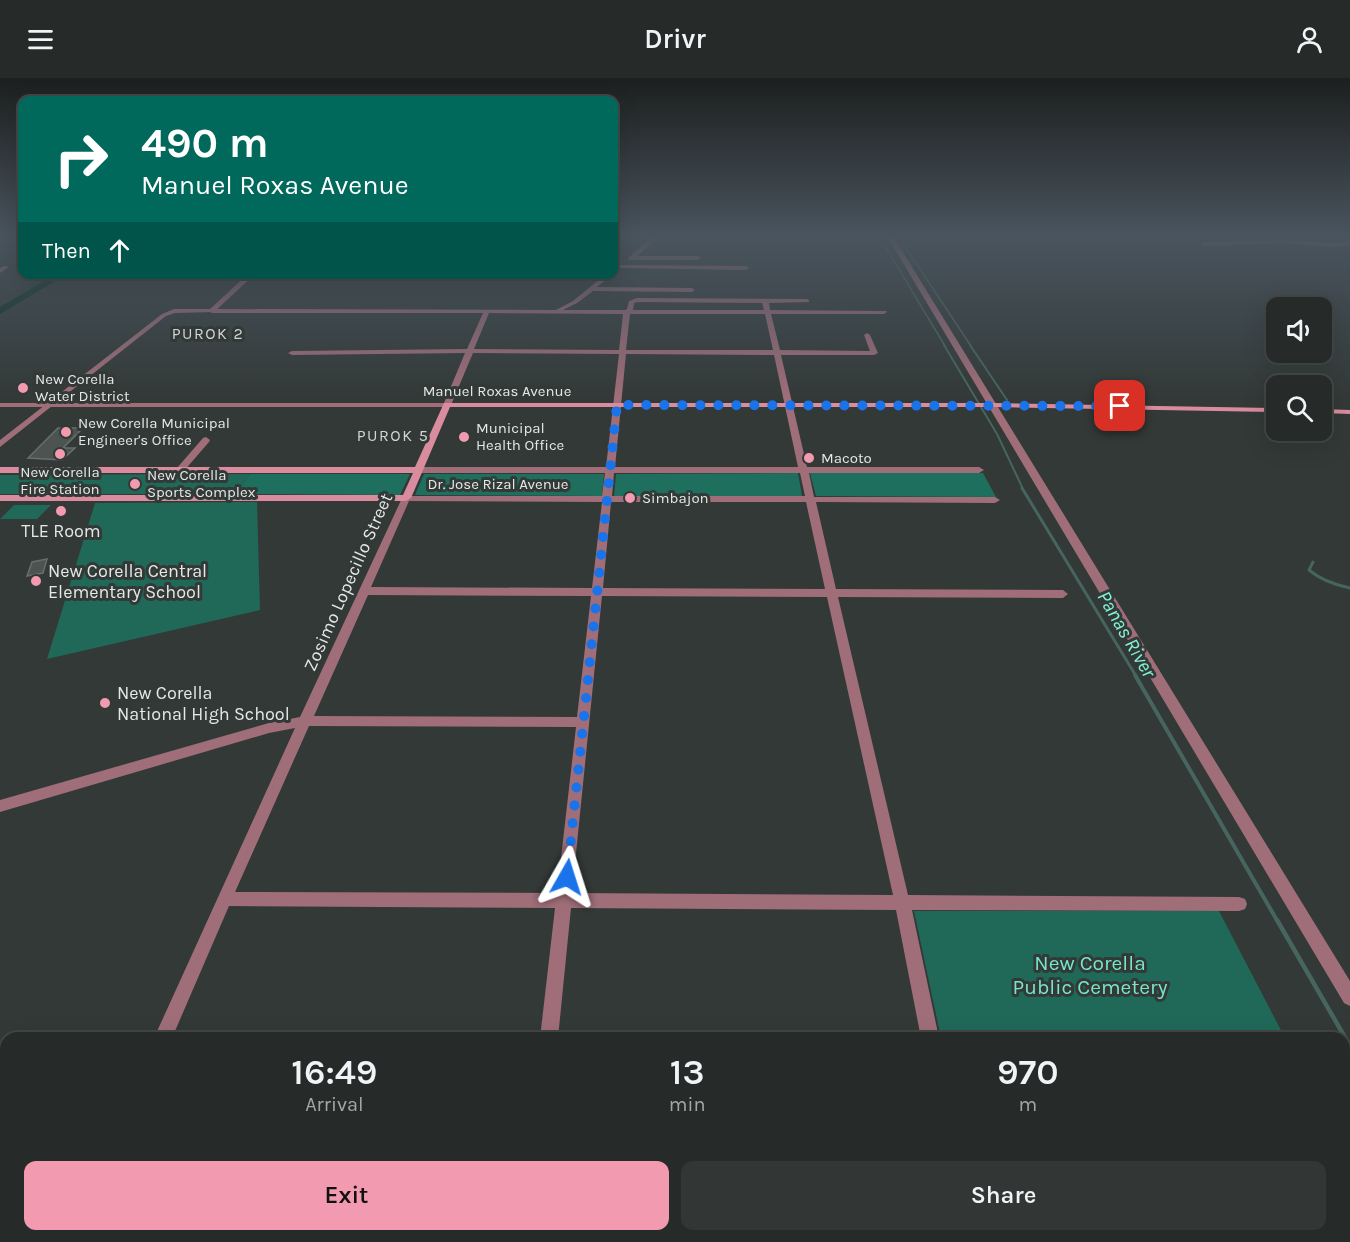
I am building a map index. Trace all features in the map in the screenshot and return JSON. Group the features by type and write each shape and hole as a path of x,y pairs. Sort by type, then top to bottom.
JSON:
{"main road":[{"name":"Manuel Roxas Avenue","path":"447,405 989,405 1266,410"},
{"name":"Zosimo Lopecillo Street","path":"406,498 447,405"},
{"path":"1332,411 1350,411"},
{"name":"Dr. Jose Rizal Avenue","path":"0,470 418,470"},
{"name":"Dr. Jose Rizal Avenue","path":"0,498 406,498"}],"street":[{"path":"212,311 234,290"},
{"path":"556,311 575,302 589,290"},
{"path":"922,290 989,405 1350,997"},
{"path":"550,1032 628,311 632,302 637,300 807,301"},
{"path":"765,300 902,902 929,1032"},
{"path":"0,444 167,313 212,311 884,312"},
{"name":"Zosimo Lopecillo Street","path":"447,405 487,311"},
{"path":"292,353 874,353 867,335"},
{"name":"Manuel Roxas Avenue","path":"0,405 447,405"},
{"path":"180,470 206,440"},
{"name":"Dr. Jose Rizal Avenue","path":"418,470 979,470"},
{"name":"Zosimo Lopecillo Street","path":"166,1032 406,498"},
{"name":"Dr. Jose Rizal Avenue","path":"406,498 995,500"},
{"path":"364,591 1063,594"},
{"path":"0,806 270,728 304,721 584,722"},
{"path":"224,899 1239,904"}],"green space":[{"path":"798,473 802,496 614,496 616,474"},
{"path":"810,473 983,473 996,497 816,496"},
{"name":"New Corella Sports Complex","path":"250,474 236,494 0,494 0,475"},
{"path":"250,474 410,474 400,495 236,494"},
{"path":"424,474 604,474 602,496 415,495"},
{"path":"257,502 260,610 47,659 95,503"},
{"path":"14,505 51,505 37,519 0,519"},
{"name":"New Corella Public Cemetery","path":"914,911 1219,911 1282,1032 940,1032"}],"building":[{"path":"58,428 83,428 63,448 75,448 62,460 28,458"},
{"path":"47,559 43,573 27,576 32,562"}],"waterway":[{"path":"0,311 35,290"},
{"name":"Panas River","path":"912,290 945,346"},
{"path":"934,290 971,346"},
{"name":"Panas River","path":"944,345 997,434 1023,489"},
{"path":"970,345 1007,400"},
{"name":"Panas River","path":"1022,488 1136,676"},
{"path":"1313,562 1309,570 1314,574 1328,582 1350,588"},
{"name":"Panas River","path":"1135,675 1278,922"},
{"name":"Panas River","path":"1277,920 1342,1032"}],"place":[{"name":"New Corella Water District","path":"23,388"},
{"name":"New Corella Municipal Engineer's Office","path":"66,432"},
{"name":"Municipal Health Office","path":"464,437"},
{"name":"New Corella Fire Station","path":"60,454"},
{"name":"Macoto","path":"809,458"},
{"name":"New Corella Sports Complex","path":"135,484"},
{"name":"Simbajon","path":"630,498"},
{"name":"TLE Room","path":"61,511"},
{"name":"New Corella Central Elementary School","path":"36,581"},
{"name":"New Corella National High School","path":"105,703"}],"district":[{"name":"PUROK 2","path":"208,333"},
{"name":"PUROK 5","path":"393,435"}],"route":[{"path":"567,877 617,405 1120,406"}]}
